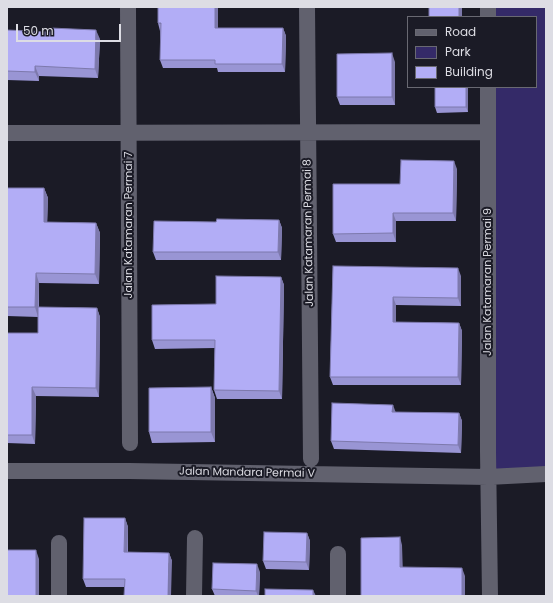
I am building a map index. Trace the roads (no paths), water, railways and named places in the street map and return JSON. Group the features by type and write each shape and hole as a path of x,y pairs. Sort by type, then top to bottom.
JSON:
{"street":[{"name":"Jalan Katamaran Permai 7","path":"128,7 130,443"},
{"name":"Jalan Katamaran Permai 8","path":"307,7 311,459"},
{"name":"Jalan Katamaran Permai 9","path":"488,88 488,477 490,596"},
{"path":"7,133 488,132"},
{"name":"Jalan Mandara Permai V","path":"7,471 129,471 488,477 546,474"},
{"path":"194,596 195,538"},
{"path":"59,543 59,596"},
{"path":"338,554 338,596"}]}
